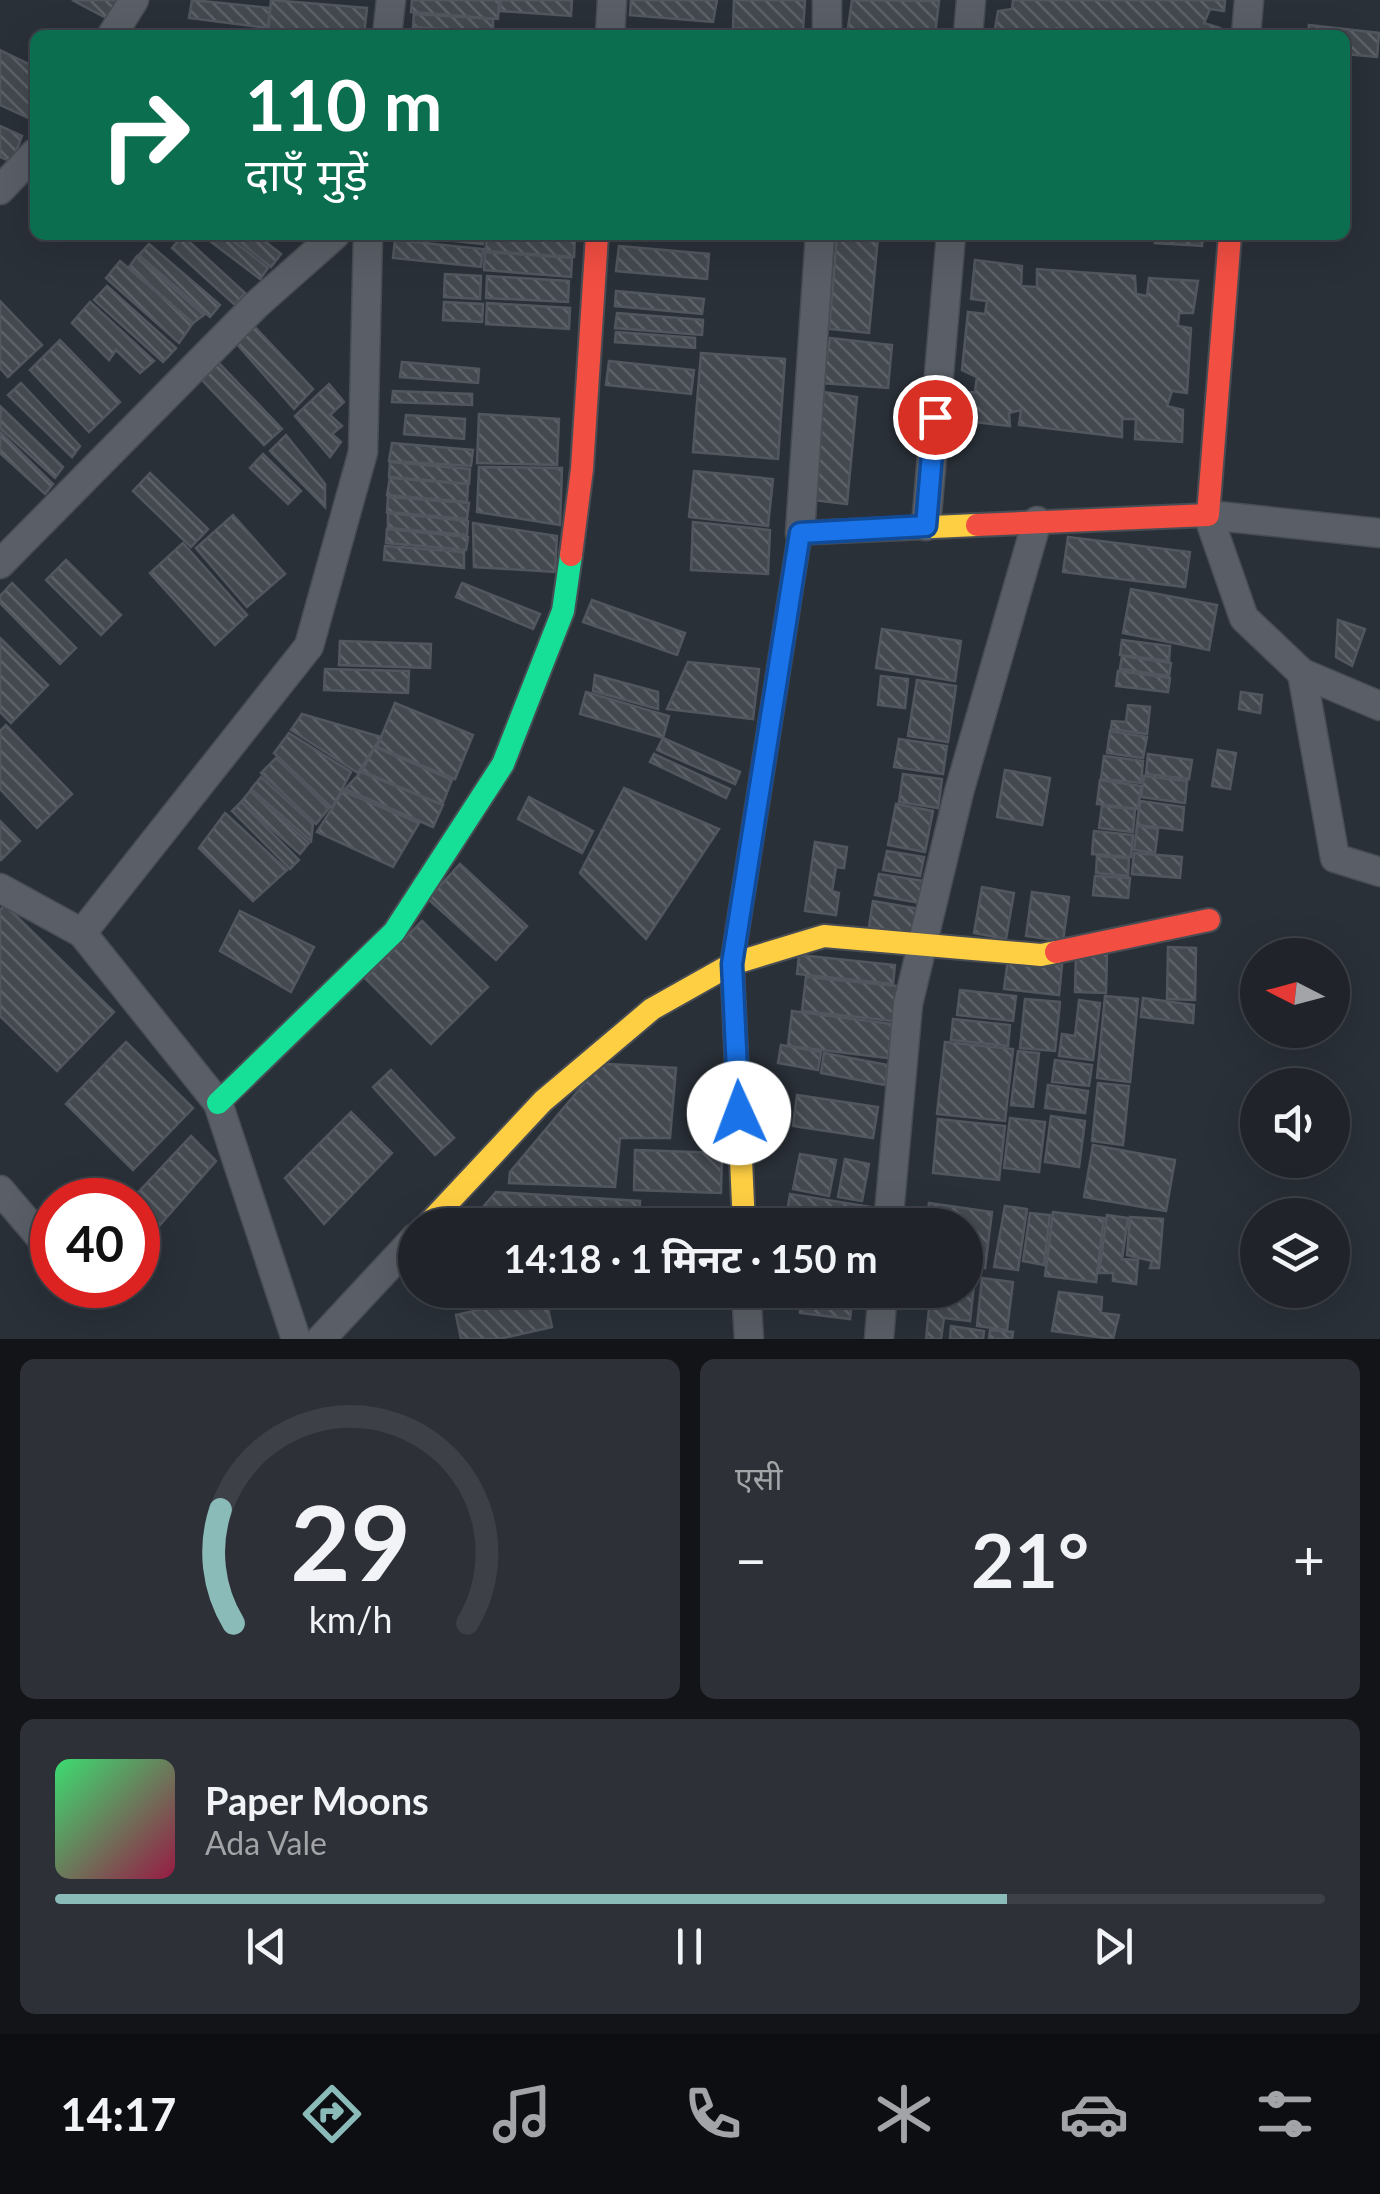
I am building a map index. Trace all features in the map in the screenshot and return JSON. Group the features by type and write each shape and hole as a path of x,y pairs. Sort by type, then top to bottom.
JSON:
{"street":[{"path":"115,30 134,0"},
{"path":"388,30 391,0"},
{"path":"610,30 612,0"},
{"path":"827,30 828,0"},
{"path":"968,30 971,0"},
{"path":"1246,30 1248,0"},
{"path":"0,190 30,157"},
{"path":"0,564 256,305 329,240"},
{"path":"82,933 310,646 363,452 368,240"},
{"path":"218,1103 394,932 503,764 563,611 582,469 598,240"},
{"path":"743,1208 732,964 800,533 820,240"},
{"path":"926,526 951,240"},
{"path":"1230,240 1208,515 1244,618 1302,673 1380,706"},
{"path":"800,533 1208,515 1380,534"},
{"path":"890,1208 908,1004 959,792 1037,521"},
{"path":"1302,673 1335,858 1380,872"},
{"path":"0,888 82,933 218,1103 296,1339"},
{"path":"444,1208 543,1101 652,1009 732,964 824,936 1042,955 1210,920"},
{"path":"0,1190 30,1225"},
{"path":"320,1339 398,1256"},
{"path":"747,1308 748,1339"},
{"path":"879,1339 881,1308"}],"building":[{"path":"72,0 120,0 110,20"},
{"path":"192,0 270,8 268,28 189,18"},
{"path":"271,0 367,8 365,30 268,30"},
{"path":"412,0 499,0 498,19 411,12"},
{"path":"501,0 572,0 571,16 500,11"},
{"path":"631,0 717,0 713,22 630,15"},
{"path":"734,0 805,0 803,30 733,28"},
{"path":"852,0 939,1 936,30 848,30"},
{"path":"1013,0 1225,0 1224,11 1210,9 1204,23 1220,30 995,30 998,11 1012,9"},
{"path":"414,14 493,19 493,30 413,27"},
{"path":"1309,25 1379,33 1377,57 1350,54 1350,30 1308,30"},
{"path":"0,50 30,65 30,119 0,105"},
{"path":"0,126 22,136 12,162 0,157"},
{"path":"179,240 187,240 245,293 235,305 172,248"},
{"path":"209,240 232,240 268,268 260,279"},
{"path":"237,240 263,240 281,254 271,267"},
{"path":"395,240 483,249 481,267 393,258"},
{"path":"447,240 483,240 483,244"},
{"path":"487,240 575,240 574,257 485,251"},
{"path":"837,240 878,240 869,333 829,329"},
{"path":"1155,240 1203,240 1202,246 1155,243"},
{"path":"149,244 220,305 210,317 139,255"},
{"path":"619,246 709,254 707,279 616,271"},
{"path":"485,252 572,258 571,277 484,270"},
{"path":"137,256 204,315 193,323 129,267"},
{"path":"975,260 1022,266 1021,286 1037,287 1037,269 1135,276 1136,294 1147,296 1149,278 1198,281 1193,313 1179,313 1178,326 1191,328 1187,393 1172,391 1167,406 1183,410 1182,442 1135,439 1136,419 1122,419 1122,437 1019,425 1021,410 1009,413 1010,426 956,420 960,393 975,392 977,377 962,370 968,312 985,314 987,301 971,299"},
{"path":"120,261 193,323 179,343 106,278"},
{"path":"445,274 481,276 480,299 444,297"},
{"path":"487,276 569,281 568,302 486,298"},
{"path":"107,286 176,348 163,362 94,300"},
{"path":"616,291 704,299 702,314 615,306"},
{"path":"0,301 42,345 8,377 0,368"},
{"path":"90,302 154,361 140,373 116,350 109,360 72,323"},
{"path":"444,302 483,304 482,322 443,320"},
{"path":"487,303 570,308 569,329 486,324"},
{"path":"617,313 703,320 702,335 615,328"},
{"path":"254,326 313,389 294,409 235,342"},
{"path":"616,332 695,338 695,348 615,342"},
{"path":"830,338 892,345 888,388 822,383"},
{"path":"60,340 120,402 89,432 30,370"},
{"path":"701,353 785,359 778,459 693,452"},
{"path":"609,361 694,370 691,394 606,385"},
{"path":"402,362 479,369 478,383 400,377"},
{"path":"219,363 282,429 264,445 202,380"},
{"path":"21,383 80,446 72,457 8,395"},
{"path":"329,384 344,402 330,415 342,426 332,434 341,442 330,457 295,416"},
{"path":"393,391 472,394 472,405 392,402"},
{"path":"824,392 857,397 847,504 813,500"},
{"path":"1,407 63,467 55,478 0,428"},
{"path":"479,414 559,419 557,465 477,463"},
{"path":"406,415 465,419 464,439 404,434"},
{"path":"0,432 53,484 45,494 0,453"},
{"path":"286,435 325,484 325,507 270,451"},
{"path":"392,443 473,450 471,466 389,461"},
{"path":"263,454 301,491 288,504 250,468"},
{"path":"390,462 470,469 469,484 389,477"},
{"path":"479,467 562,468 560,525 477,512"},
{"path":"694,471 773,479 768,526 689,517"},
{"path":"150,473 208,529 191,547 133,491"},
{"path":"390,478 468,484 467,502 387,495"},
{"path":"388,497 469,503 467,519 387,512"},
{"path":"388,513 468,521 467,535 388,528"},
{"path":"233,515 285,574 247,607 196,548"},
{"path":"693,522 770,530 768,574 691,570"},
{"path":"473,523 557,536 555,572 474,567"},
{"path":"387,529 468,537 466,550 386,543"},
{"path":"1068,537 1190,552 1185,587 1063,572"},
{"path":"183,543 247,615 215,645 150,573"},
{"path":"385,546 464,552 464,568 384,560"},
{"path":"66,560 121,615 101,635 46,580"},
{"path":"12,583 76,648 60,664 0,603 0,596"},
{"path":"462,583 540,614 533,629 456,597"},
{"path":"1131,589 1217,605 1209,650 1123,633"},
{"path":"592,600 685,633 677,655 583,622"},
{"path":"1338,620 1365,629 1352,666 1336,657"},
{"path":"882,629 961,641 955,681 876,668"},
{"path":"0,638 48,685 11,723 0,712"},
{"path":"1122,640 1170,646 1169,661 1120,655"},
{"path":"340,641 431,644 430,668 339,665"},
{"path":"1122,656 1171,663 1169,676 1120,669"},
{"path":"688,662 759,669 753,719 667,709"},
{"path":"325,669 409,671 408,693 324,690"},
{"path":"1118,671 1170,678 1168,692 1116,686"},
{"path":"595,675 658,692 658,709 593,691"},
{"path":"881,676 908,679 905,708 878,705"},
{"path":"917,680 956,686 948,742 908,736"},
{"path":"586,692 669,716 663,738 580,714"},
{"path":"1241,692 1262,695 1260,713 1239,709"},
{"path":"395,703 473,735 455,779 377,747"},
{"path":"1128,705 1150,707 1147,734 1111,729 1112,721 1126,722"},
{"path":"302,714 381,737 358,773 291,730"},
{"path":"6,725 72,794 37,828 0,789 0,731"},
{"path":"1110,731 1147,737 1143,758 1107,753"},
{"path":"289,733 351,772 332,808 274,753"},
{"path":"663,738 740,772 735,784 657,750"},
{"path":"899,739 947,746 943,774 894,767"},
{"path":"375,747 452,780 442,805 362,771"},
{"path":"1218,750 1236,753 1230,789 1212,786"},
{"path":"654,754 730,789 726,798 650,762"},
{"path":"1148,754 1192,760 1189,779 1146,774"},
{"path":"1104,756 1143,761 1141,783 1101,779"},
{"path":"276,758 329,808 316,824 261,773"},
{"path":"1005,770 1050,778 1042,825 997,817"},
{"path":"361,772 443,805 433,827 345,789"},
{"path":"903,774 942,779 938,808 899,802"},
{"path":"1144,776 1187,781 1185,803 1141,797"},
{"path":"261,777 313,824 311,841 251,789"},
{"path":"1100,780 1141,786 1138,809 1097,804"},
{"path":"624,788 719,829 646,939 580,873"},
{"path":"250,791 309,843 300,854 241,802"},
{"path":"343,791 419,823 393,867 317,832"},
{"path":"529,797 593,831 582,853 518,819"},
{"path":"1140,801 1184,807 1182,830 1137,825"},
{"path":"241,802 299,860 290,869 232,811"},
{"path":"896,804 933,811 925,852 888,845"},
{"path":"1102,806 1135,809 1133,832 1099,828"},
{"path":"225,813 287,870 253,901 199,848"},
{"path":"0,821 20,841 1,860 0,859"},
{"path":"1137,826 1158,829 1155,853 1134,850"},
{"path":"1094,831 1133,835 1131,857 1092,854"},
{"path":"815,842 847,847 844,868 836,867 832,891 839,893 836,915 805,911"},
{"path":"887,851 924,857 920,876 883,870"},
{"path":"1134,853 1182,857 1180,878 1132,874"},
{"path":"1097,856 1129,858 1128,876 1096,873"},
{"path":"460,864 527,926 496,960 428,899"},
{"path":"879,874 924,881 920,903 875,895"},
{"path":"1095,876 1130,878 1128,898 1093,895"},
{"path":"982,887 1014,893 1006,939 974,933"},
{"path":"1032,892 1069,897 1063,941 1026,936"},
{"path":"873,901 920,909 916,934 869,927"},
{"path":"5,905 114,1012 57,1071 0,1016 0,910"},
{"path":"240,911 314,947 291,992 220,951"},
{"path":"422,921 488,987 431,1044 365,978"},
{"path":"1168,947 1196,948 1195,1000 1167,999"},
{"path":"1076,952 1107,953 1106,993 1075,992"},
{"path":"799,955 895,965 893,984 797,974"},
{"path":"1008,959 1062,965 1059,995 1004,989"},
{"path":"806,977 898,986 894,1021 802,1011"},
{"path":"960,990 1016,996 1013,1021 957,1015"},
{"path":"1105,996 1138,999 1130,1082 1097,1078"},
{"path":"1143,998 1194,1005 1193,1023 1141,1017"},
{"path":"1025,999 1060,1002 1055,1051 1020,1048"},
{"path":"1079,1000 1100,1003 1093,1060 1059,1056 1062,1034 1075,1036"},
{"path":"792,1011 892,1024 888,1058 788,1046"},
{"path":"953,1019 1010,1025 1008,1046 951,1040"},
{"path":"126,1042 193,1108 133,1170 66,1104"},
{"path":"945,1042 1013,1049 1005,1121 937,1114"},
{"path":"781,1045 821,1052 818,1070 778,1063"},
{"path":"1018,1051 1039,1053 1033,1107 1011,1105"},
{"path":"824,1053 888,1065 885,1085 821,1073"},
{"path":"1055,1060 1092,1065 1089,1086 1052,1082"},
{"path":"590,1063 676,1068 670,1138 620,1138 615,1187 509,1183 510,1172 587,1080"},
{"path":"391,1070 454,1138 435,1155 373,1087"},
{"path":"1098,1083 1129,1086 1123,1145 1092,1141"},
{"path":"1048,1085 1088,1091 1085,1113 1045,1108"},
{"path":"797,1095 878,1107 873,1138 793,1126"},
{"path":"351,1112 392,1153 324,1224 285,1178"},
{"path":"1051,1116 1085,1121 1079,1167 1045,1162"},
{"path":"1010,1118 1045,1122 1039,1172 1004,1168"},
{"path":"938,1119 1005,1126 999,1180 933,1173"},
{"path":"191,1136 216,1161 160,1225 160,1178 152,1178"},
{"path":"1093,1145 1175,1160 1166,1211 1084,1197"},
{"path":"635,1150 722,1153 721,1193 634,1190"},
{"path":"800,1154 836,1160 829,1196 793,1189"},
{"path":"845,1159 869,1164 862,1201 838,1197"},
{"path":"496,1192 640,1201 640,1208 482,1208"},
{"path":"790,1194 871,1207 871,1208 788,1208"},
{"path":"929,1203 964,1208 928,1208"},
{"path":"1005,1206 1027,1209 1018,1270 994,1267"},
{"path":"983,1211 992,1212 983,1268"},
{"path":"1053,1212 1104,1218 1096,1282 1045,1276"},
{"path":"1030,1213 1050,1215 1044,1265 1023,1261"},
{"path":"1107,1215 1128,1218 1122,1259 1138,1260 1136,1284 1113,1281 1113,1273 1099,1273"},
{"path":"1130,1217 1163,1219 1159,1268 1150,1268 1152,1261 1127,1255"},
{"path":"983,1278 1013,1282 1007,1330 977,1326 979,1308 983,1308"},
{"path":"1059,1292 1102,1297 1101,1313 1119,1315 1113,1339 1052,1331"},
{"path":"487,1308 548,1308 552,1327 499,1339 461,1339 456,1315"},
{"path":"801,1308 851,1308 850,1319 800,1313"},
{"path":"929,1308 971,1308 970,1321 944,1318 941,1339 926,1339"},
{"path":"951,1326 984,1331 983,1339 950,1339"},
{"path":"990,1330 1013,1332 1012,1339 989,1339"}],"traffic: fast":[{"path":"218,1103 394,932 503,764 563,611 571,555"}],"traffic: slow":[{"path":"743,1208 732,964 800,533 977,525"},
{"path":"443,1208 543,1101 652,1009 732,964 824,936 1041,955 1056,952"}],"traffic: jam":[{"path":"571,555 582,469 597,240"},
{"path":"977,525 1208,515 1230,240"},
{"path":"1056,952 1209,920"}],"route":[{"path":"739,1113 732,964 800,533 926,526 935,417"}]}
